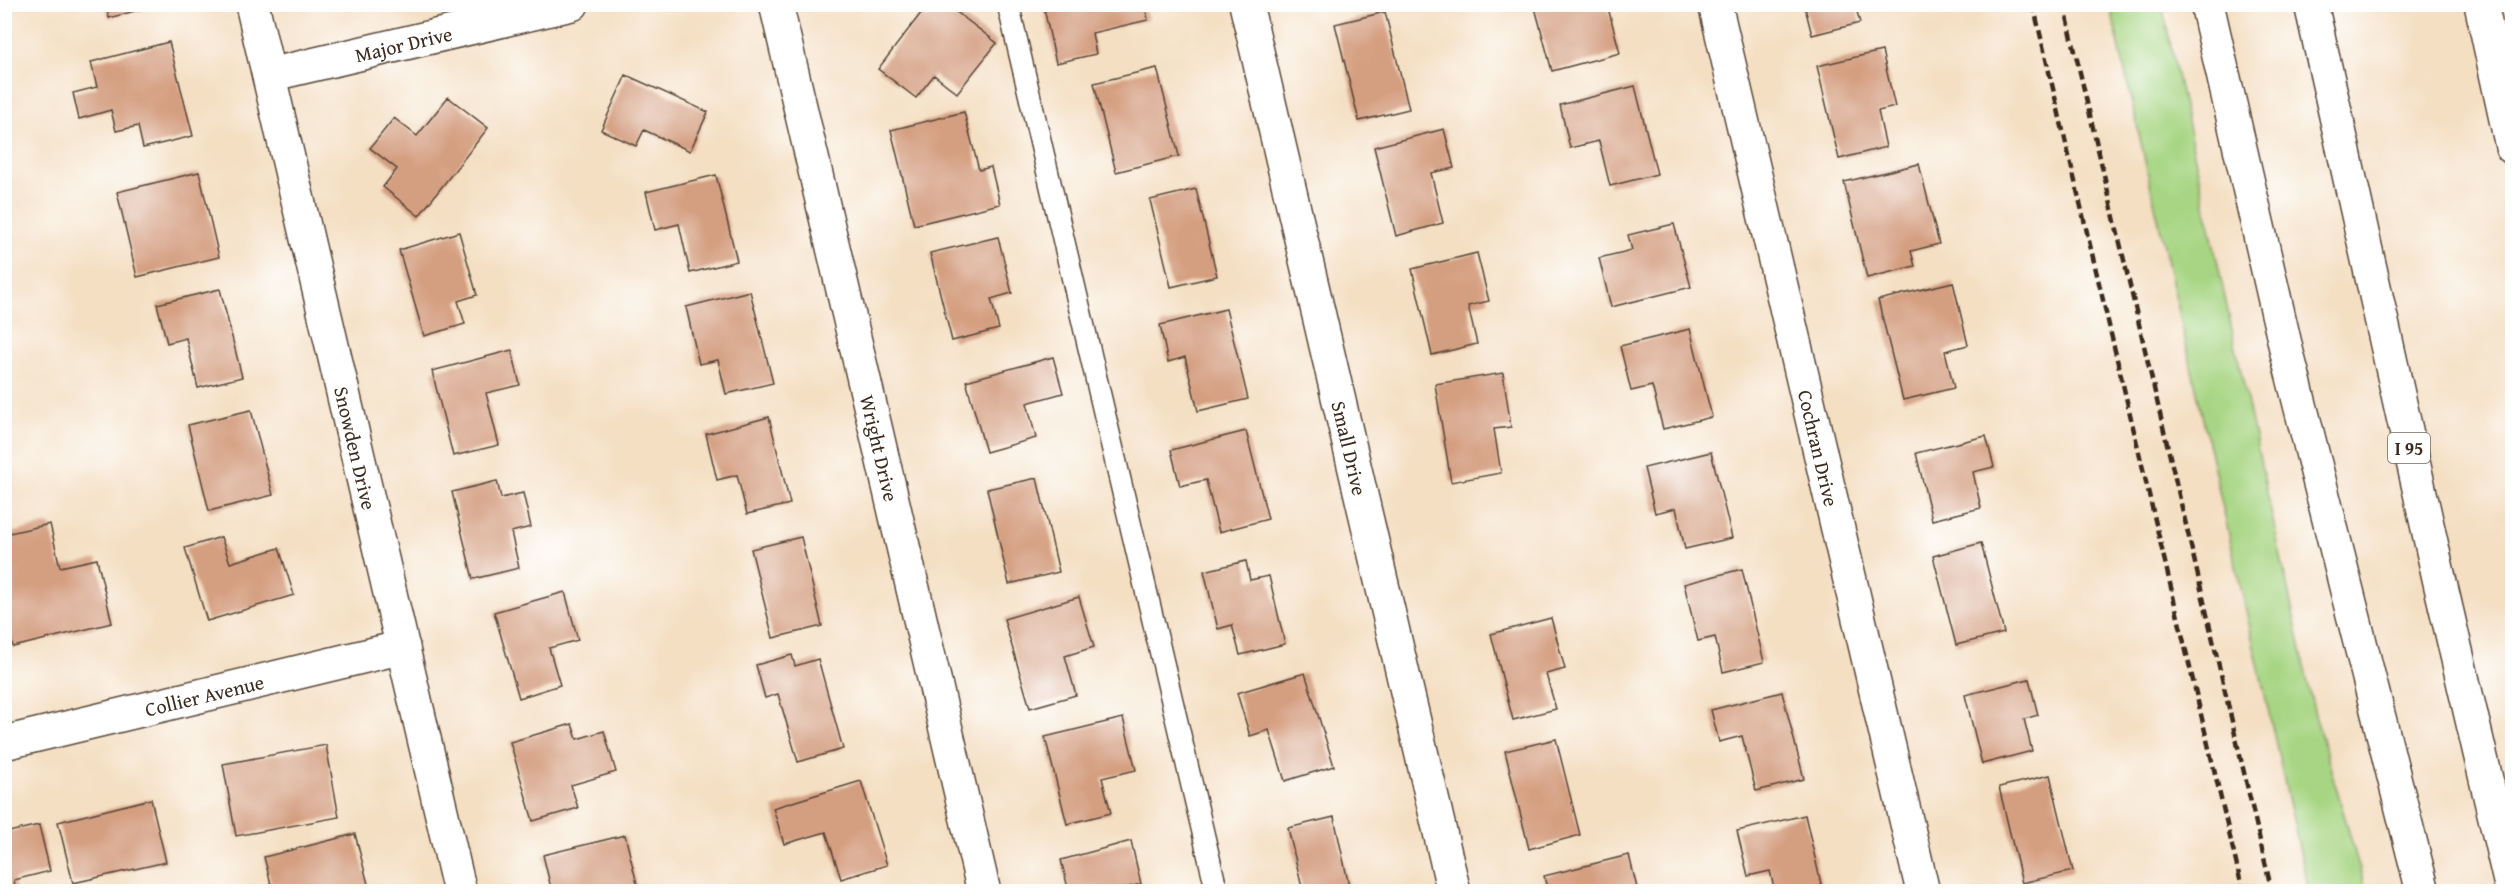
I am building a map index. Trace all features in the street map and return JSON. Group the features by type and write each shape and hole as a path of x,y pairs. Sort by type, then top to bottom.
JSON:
{"main road":[{"name":"Snowden Drive","path":"252,4 460,891"},
{"name":"Major Drive","path":"269,75 572,4"},
{"name":"Wright Drive","path":"776,4 984,891"},
{"name":"Small Drive","path":"1246,4 1454,891"},
{"name":"Cochran Drive","path":"1715,4 1923,891"},
{"path":"2207,4 2292,374 2423,891"},
{"name":"I 95","path":"2311,4 2440,587 2512,890"},
{"path":"2481,4 2512,147"},
{"name":"Collier Avenue","path":"4,743 403,647"}],"lane":[{"path":"1008,4 1217,891"}],"green space":[{"path":"2110,5 2162,5 2314,711 2366,891 2309,891"}],"building":[{"path":"105,4 157,4 157,5 109,18"},
{"path":"928,4 946,4 997,43 957,93 934,75 916,98 878,69"},
{"path":"1043,4 1145,4 1148,20 1092,33 1096,54 1056,63"},
{"path":"1534,4 1607,4 1620,53 1552,71"},
{"path":"1804,4 1855,4 1860,23 1812,35"},
{"path":"1385,12 1409,109 1359,121 1335,24"},
{"path":"169,42 193,136 143,148 138,126 116,131 111,110 79,119 73,93 97,87 91,62"},
{"path":"1882,51 1895,107 1878,111 1886,147 1839,159 1817,66"},
{"path":"1157,68 1179,156 1116,172 1094,83"},
{"path":"626,75 708,112 690,151 644,130 636,146 601,130"},
{"path":"1635,86 1657,174 1610,186 1599,141 1570,148 1560,105"},
{"path":"448,97 488,128 419,216 383,187 397,169 370,148 394,118 417,136"},
{"path":"964,112 979,170 991,167 1000,204 914,225 891,130"},
{"path":"1444,129 1454,168 1431,173 1443,223 1396,236 1374,147"},
{"path":"1919,164 1939,244 1911,251 1915,266 1867,278 1844,182"},
{"path":"199,172 219,257 137,277 117,192"},
{"path":"716,175 737,261 690,273 679,224 655,230 646,192"},
{"path":"1196,189 1217,276 1171,287 1150,200"},
{"path":"1674,224 1691,287 1611,307 1599,258 1632,250 1628,235"},
{"path":"459,232 477,295 458,301 465,324 424,336 399,250"},
{"path":"998,237 1012,293 991,299 999,329 952,341 930,253"},
{"path":"1477,253 1489,301 1468,306 1477,344 1432,355 1412,269"},
{"path":"1953,282 1968,345 1945,351 1954,388 1903,400 1878,300"},
{"path":"220,289 242,377 198,388 186,338 167,343 157,304"},
{"path":"750,291 773,383 726,394 718,360 699,364 686,307"},
{"path":"1226,309 1248,399 1198,411 1185,357 1168,362 1160,325"},
{"path":"1690,329 1712,417 1663,429 1652,386 1631,391 1620,346"},
{"path":"512,350 520,385 486,393 499,445 453,456 432,371"},
{"path":"1053,357 1063,393 1027,403 1036,438 986,452 966,381"},
{"path":"1503,373 1511,427 1494,429 1501,473 1451,482 1435,384"},
{"path":"251,410 273,495 209,511 188,425"},
{"path":"769,417 790,504 747,514 737,475 717,480 706,434"},
{"path":"1246,431 1268,519 1219,532 1206,480 1180,486 1171,450"},
{"path":"1986,436 1994,467 1973,472 1981,508 1932,520 1916,453"},
{"path":"1711,452 1732,538 1685,549 1676,508 1655,513 1644,468"},
{"path":"1037,478 1059,572 1009,584 987,489"},
{"path":"497,481 501,498 523,493 531,527 511,532 519,568 473,579 452,492"},
{"path":"50,524 60,567 97,559 112,623 13,647 5,610 5,534"},
{"path":"221,537 230,563 279,548 294,595 207,621 185,548"},
{"path":"801,537 822,626 773,638 751,549"},
{"path":"1981,543 2004,633 1956,645 1933,556"},
{"path":"1246,561 1250,580 1269,576 1285,644 1240,655 1232,625 1218,629 1204,571"},
{"path":"1742,569 1764,662 1723,672 1715,637 1698,641 1684,584"},
{"path":"565,592 578,640 549,648 560,685 519,698 494,612"},
{"path":"1079,597 1094,647 1065,656 1076,695 1030,708 1004,619"},
{"path":"1551,618 1565,669 1546,674 1556,709 1513,720 1491,634"},
{"path":"792,655 795,666 818,659 843,749 798,762 778,694 765,698 756,665"},
{"path":"1305,673 1334,766 1285,781 1269,730 1250,736 1237,693"},
{"path":"2029,679 2038,715 2024,719 2032,751 1982,764 1965,695"},
{"path":"1782,692 1804,779 1756,791 1742,736 1719,742 1711,710"},
{"path":"1123,718 1136,770 1102,778 1111,813 1067,824 1045,737"},
{"path":"572,724 577,739 604,731 616,772 571,785 578,808 533,821 510,742"},
{"path":"1556,739 1580,835 1529,849 1505,751"},
{"path":"326,745 339,817 236,836 223,764"},
{"path":"2050,775 2073,871 2022,883 1999,787"},
{"path":"861,781 887,865 841,879 826,832 784,844 773,808"},
{"path":"151,799 166,862 73,883 58,822"},
{"path":"1805,815 1823,892 1775,892 1770,871 1748,876 1737,831"},
{"path":"1334,817 1349,886 1325,892 1303,892 1288,828"},
{"path":"39,825 50,871 14,880 16,892 4,892 4,833"},
{"path":"355,834 370,892 273,892 264,857"},
{"path":"625,835 639,892 552,892 543,855"},
{"path":"1131,841 1141,884 1121,889 1122,892 1069,892 1061,860"},
{"path":"1629,855 1638,892 1548,892 1544,876"}],"railway":[{"path":"2033,4 2243,892"},
{"path":"2064,4 2272,892"}]}
